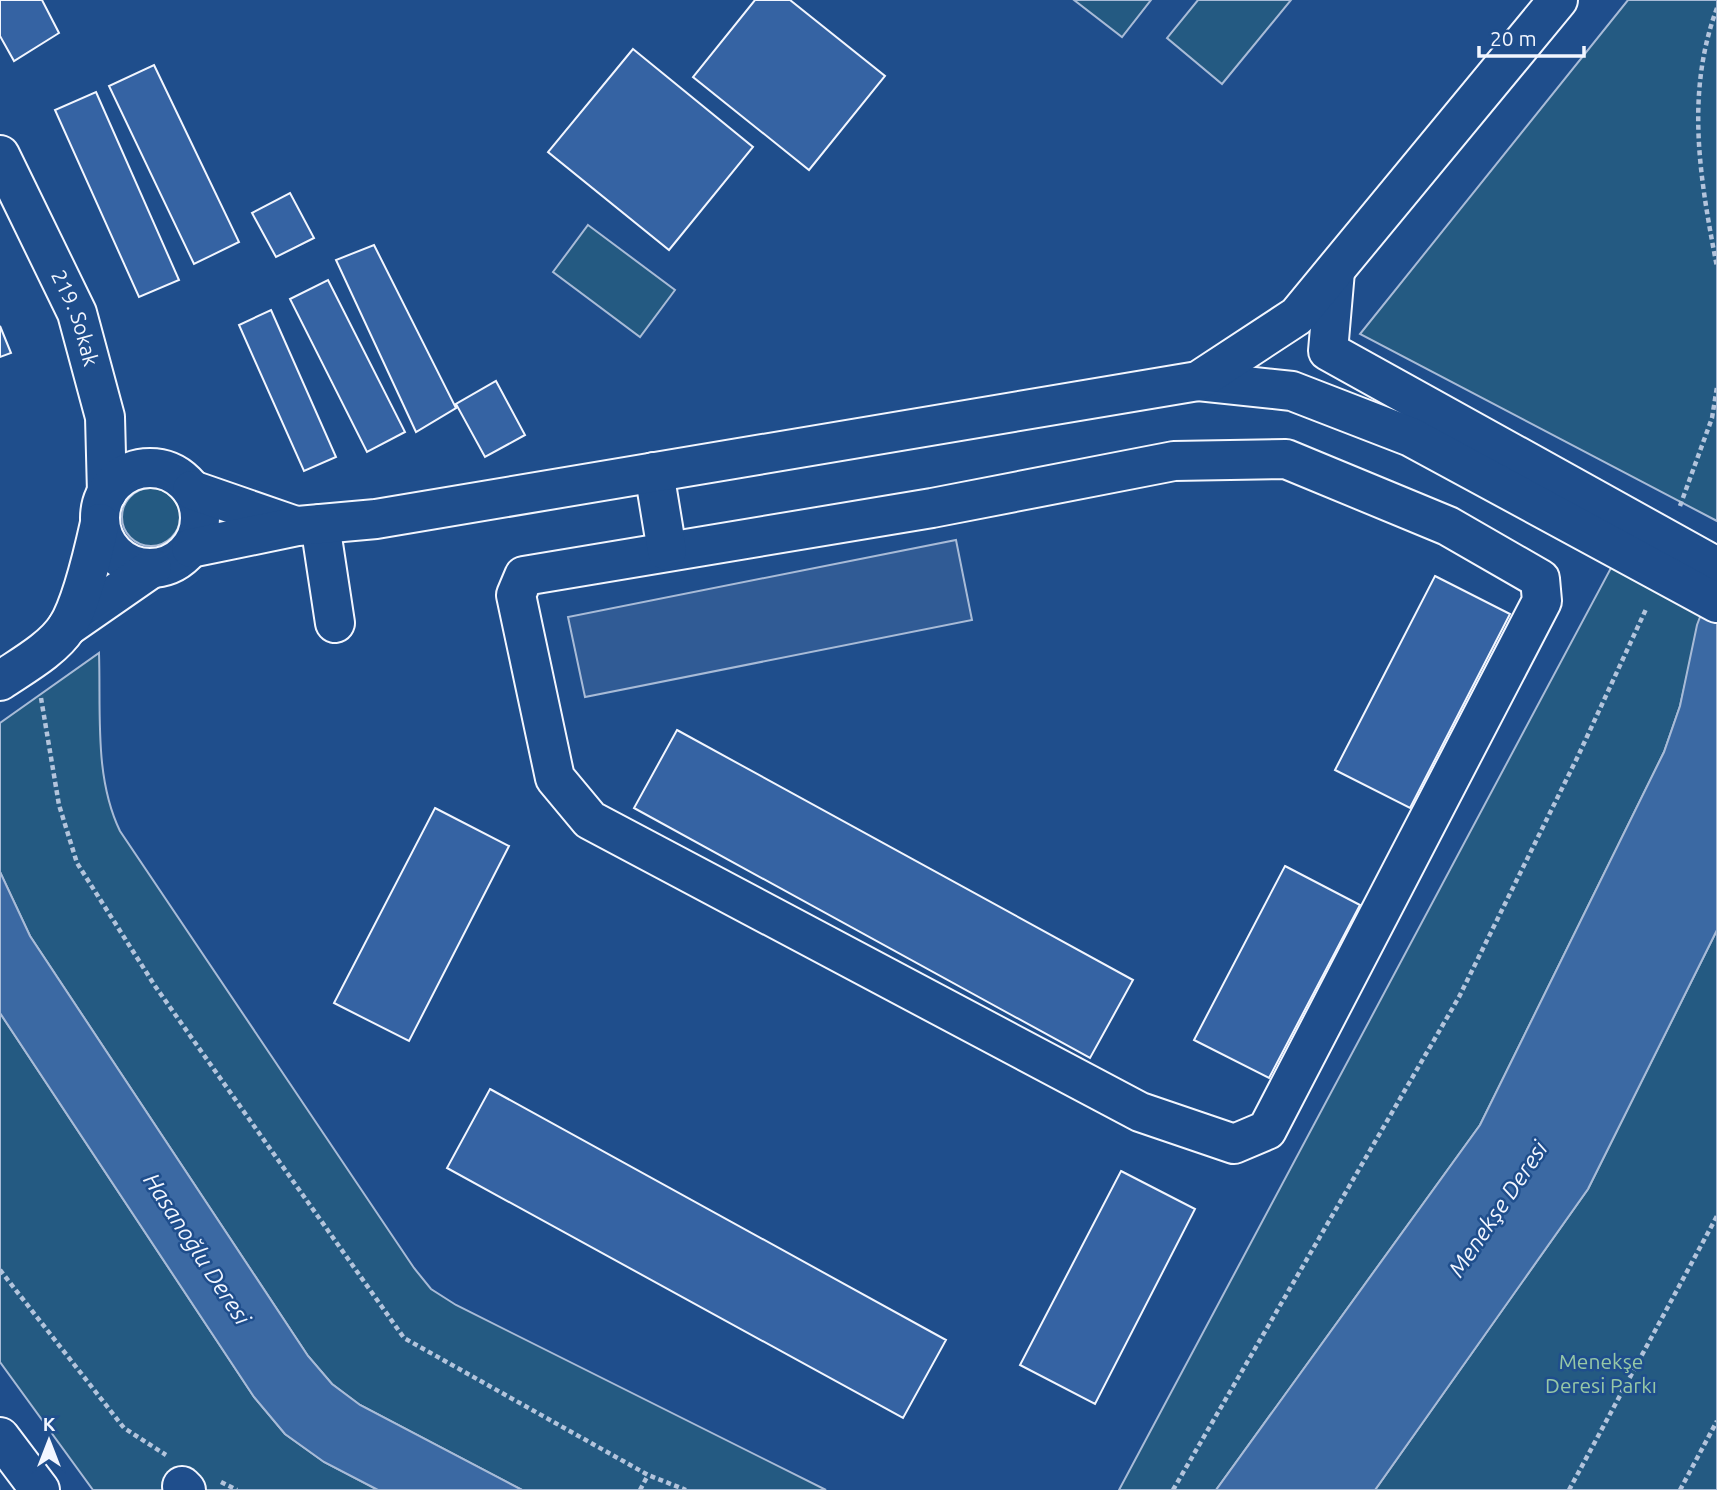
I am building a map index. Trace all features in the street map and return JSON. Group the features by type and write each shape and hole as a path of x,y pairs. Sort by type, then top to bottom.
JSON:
{"street":[{"path":"1198,381 1297,316 1558,0"},
{"name":"219. Sokak","path":"0,155 77,313 105,417 103,508 67,627 37,655 0,681"},
{"path":"1328,351 1335,271"},
{"path":"1251,346 1328,351 1682,563 1717,603"},
{"path":"309,525 149,468 132,471 118,480 103,508 104,538 123,561 152,568 167,566 191,548 309,525 376,519 1198,381 1292,391 1411,437 1682,563"},
{"path":"105,417 179,480 199,505 200,521 191,548"},
{"path":"1286,459 1448,526 1540,579 1542,601 1267,1130 1234,1144 1140,1112 590,820 555,778 516,595 524,576 667,551 932,508 1174,461 1286,459"},
{"path":"654,472 667,551"},
{"path":"309,525 335,623"},
{"path":"67,627 152,568"},
{"path":"0,1437 40,1490"}],"path":[{"path":"1717,8 1698,81 1696,136 1703,198 1717,267"},
{"path":"1173,1490 1459,997 1579,754 1682,563 1680,503 1712,418 1717,387"},
{"path":"37,655 40,694 59,805 77,863 155,986 404,1338 648,1475 686,1490"},
{"path":"1569,1490 1717,1216"},
{"path":"0,1270 124,1428 189,1479 237,1490"},
{"path":"1680,1490 1717,1421"},
{"path":"640,1490 648,1475"}],"green space":[{"path":"1074,0 1151,0 1122,37"},
{"path":"1198,0 1291,0 1222,84 1167,38"},
{"path":"1628,0 1717,0 1717,521 1360,334"},
{"path":"588,225 675,290 640,337 553,272"},
{"path":"151,488 167,493 175,501 180,517 175,533 167,541 151,546 135,541 127,533 122,517 127,501 135,493"},
{"path":"1612,566 1701,615 1680,706 1664,752 1480,1125 1216,1490 1119,1490"},
{"path":"99,653 102,767 106,789 120,831 414,1268 431,1289 456,1305 826,1490 522,1490 360,1405 332,1384 308,1356 30,936 0,872 0,723"},
{"name":"Menekşe Deresi Parkı","path":"1717,930 1717,1490 1375,1490 1588,1189"},
{"path":"0,1013 254,1397 285,1434 324,1462 378,1490 93,1490 0,1362"}],"shaded area":[{"path":"956,540 972,620 585,697 568,617"}],"water":[{"name":"Menekşe Deresi","path":"1717,572 1717,930 1588,1189 1375,1490 1216,1490 1480,1125 1664,752 1680,706 1697,625"},
{"name":"Hasanoğlu Deresi","path":"0,872 30,936 308,1356 332,1384 360,1405 522,1490 378,1490 324,1462 285,1434 254,1397 0,1013"}],"building":[{"path":"0,0 42,0 59,33 14,61 0,36"},
{"path":"755,0 790,0 885,76 809,170 693,77"},
{"path":"633,49 753,147 669,250 548,152"},
{"path":"154,65 239,242 194,264 109,86"},
{"path":"96,92 179,280 139,297 55,110"},
{"path":"290,193 314,238 276,257 252,213"},
{"path":"374,245 456,408 416,432 336,260"},
{"path":"328,280 405,432 367,452 290,299"},
{"path":"271,310 336,457 304,471 239,325"},
{"path":"0,326 11,353 0,357"},
{"path":"496,381 525,435 485,457 456,404"},
{"path":"1435,576 1510,614 1410,808 1335,770"},
{"path":"677,730 1133,980 1090,1058 634,808"},
{"path":"435,808 509,846 409,1041 334,1003"},
{"path":"1285,866 1360,905 1269,1078 1194,1040"},
{"path":"490,1089 946,1340 903,1418 447,1168"},
{"path":"1121,1171 1195,1209 1095,1404 1020,1365"}]}
